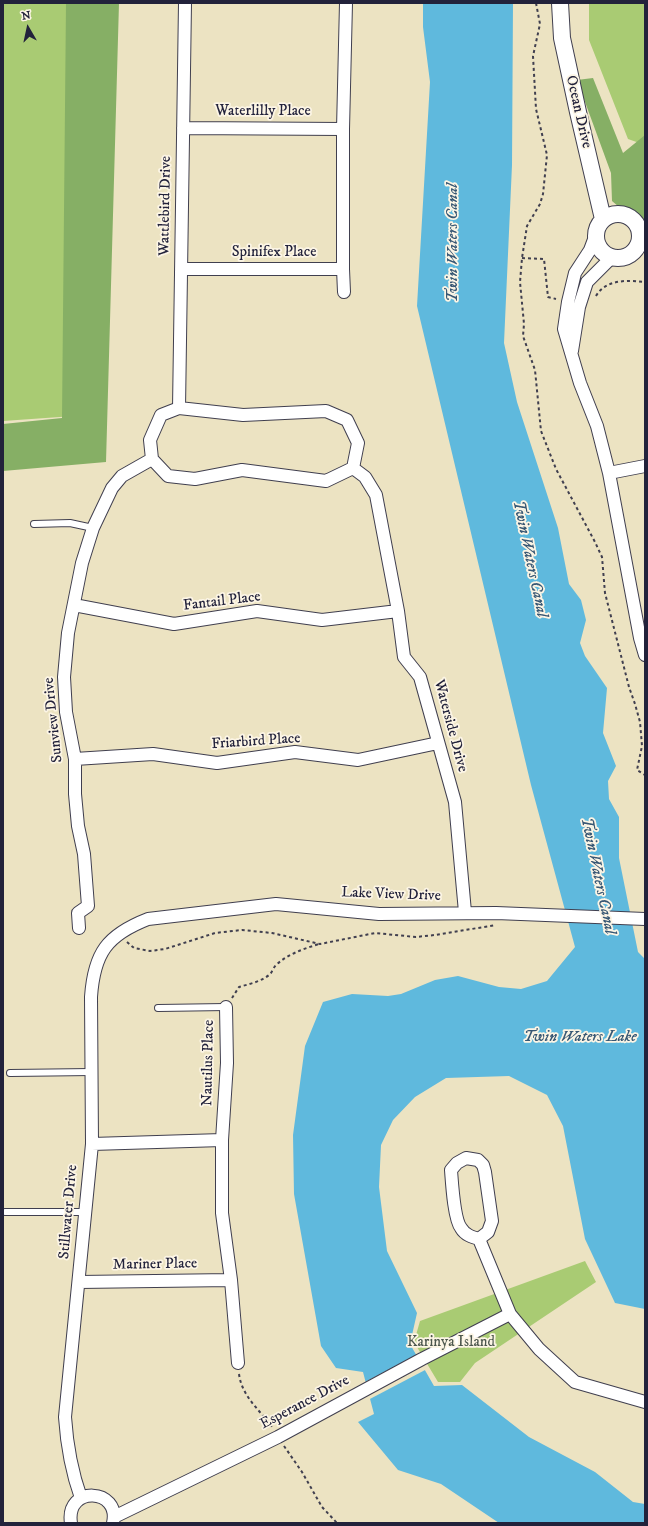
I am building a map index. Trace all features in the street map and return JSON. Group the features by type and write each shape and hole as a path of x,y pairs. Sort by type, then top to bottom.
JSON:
{"street":[{"name":"Wattlebird Drive","path":"179,408 185,3"},
{"path":"344,292 343,129 346,3"},
{"name":"Ocean Drive","path":"560,3 562,38 603,219"},
{"name":"Waterlilly Place","path":"183,128 343,129"},
{"path":"596,234 596,242 605,254 619,258 641,250 640,234 635,221 629,216 623,214 609,216 603,219 597,229 590,250 575,273 568,302 564,329 571,357 597,426 609,473 643,637 645,655"},
{"path":"571,357 579,306 587,282 612,257"},
{"name":"Spinifex Place","path":"181,269 343,269"},
{"path":"179,408 243,415 326,411 347,420 358,443 353,468 326,481 242,470 195,479 168,476 152,459 150,440 162,415 179,408"},
{"name":"Sunview Drive","path":"79,928 78,913 88,906 84,854 78,826 75,794 75,759 66,712 64,677 68,633 82,563 93,528 112,488 122,476 152,459"},
{"path":"609,473 645,466"},
{"name":"Waterside Drive","path":"353,468 365,477 376,495 398,611 404,657 420,677 455,802 465,912"},
{"name":"Fantail Place","path":"74,605 174,624 258,611 322,620 398,611"},
{"name":"Friarbird Place","path":"75,759 153,754 217,763 295,752 358,760 438,743"},
{"name":"Lake View Drive","path":"118,934 131,926 148,919 276,904 379,914 465,912 645,919"},
{"name":"Stillwater Drive","path":"81,1498 72,1473 65,1417 92,1144 92,978 97,962 107,946 118,934"},
{"name":"Nautilus Place","path":"226,1008 227,1063 222,1140 222,1213 231,1280"},
{"path":"92,1144 222,1140"},
{"path":"479,1240 488,1232 492,1221 485,1172 483,1165 478,1160 466,1158 457,1163 451,1170 455,1206 460,1228 468,1235 479,1240 510,1314 539,1349 575,1382 645,1402"},
{"path":"231,1280 238,1363"},
{"name":"Mariner Place","path":"79,1282 231,1280"},
{"name":"Esperance Drive","path":"114,1520 278,1437 360,1392 510,1314"},
{"path":"71,1523 71,1509 76,1502 81,1498 95,1495 101,1497 110,1504 113,1510 114,1520"}],"lane":[{"path":"34,524 70,523 93,528"},
{"name":"Nautilus Place","path":"158,1008 226,1008"},
{"path":"10,1073 92,1072"},
{"path":"5,1212 85,1212"}],"path":[{"path":"536,3 540,24 533,56 536,109 547,155 543,194 540,204 527,226 522,258 521,289 524,324 523,336 535,370 541,431 556,469 602,557 605,593 629,687 640,722 642,746 637,770 645,775"},
{"path":"226,1008 239,987 255,982 269,975 276,965 301,949 375,933 416,937 435,936 496,925 496,913"},
{"path":"118,934 134,948 150,951 165,949 214,934 242,930 272,933 320,944"}],"green space":[{"path":"3,3 75,3 74,416 3,421"},
{"path":"66,3 119,3 106,462 3,471 3,424 62,418"},
{"path":"589,3 645,3 645,145 628,139 589,40"},
{"path":"593,78 623,153 645,135 645,229 612,201 611,173 577,80"},
{"name":"Karinya Island","path":"585,1261 596,1282 475,1363 460,1382 438,1382 414,1342 420,1321"}],"water":[{"name":"Twin Waters Lake","path":"423,3 513,3 512,165 504,343 517,402 558,528 569,584 581,600 586,620 580,643 585,656 607,688 603,733 616,766 608,781 609,799 619,817 619,858 638,952 645,959 645,1309 615,1303 585,1239 563,1126 547,1095 509,1076 446,1078 415,1097 393,1120 381,1145 379,1187 387,1251 417,1313 410,1344 434,1386 462,1385 529,1437 595,1472 633,1502 645,1504 645,1523 499,1523 441,1484 398,1470 358,1422 374,1414 363,1372 336,1368 321,1346 294,1194 293,1135 305,1046 323,1002 352,994 388,996 401,994 435,980 458,976 499,987 521,989 547,981 575,947 531,785 417,306 430,82 423,27"}],"pier":[{"path":"418,1354 427,1369 368,1400 363,1383"}],"water label":[{"name":"Twin Waters Canal","path":"454,243"},
{"name":"Twin Waters Canal","path":"529,559"},
{"name":"Twin Waters Canal","path":"597,876"}]}
